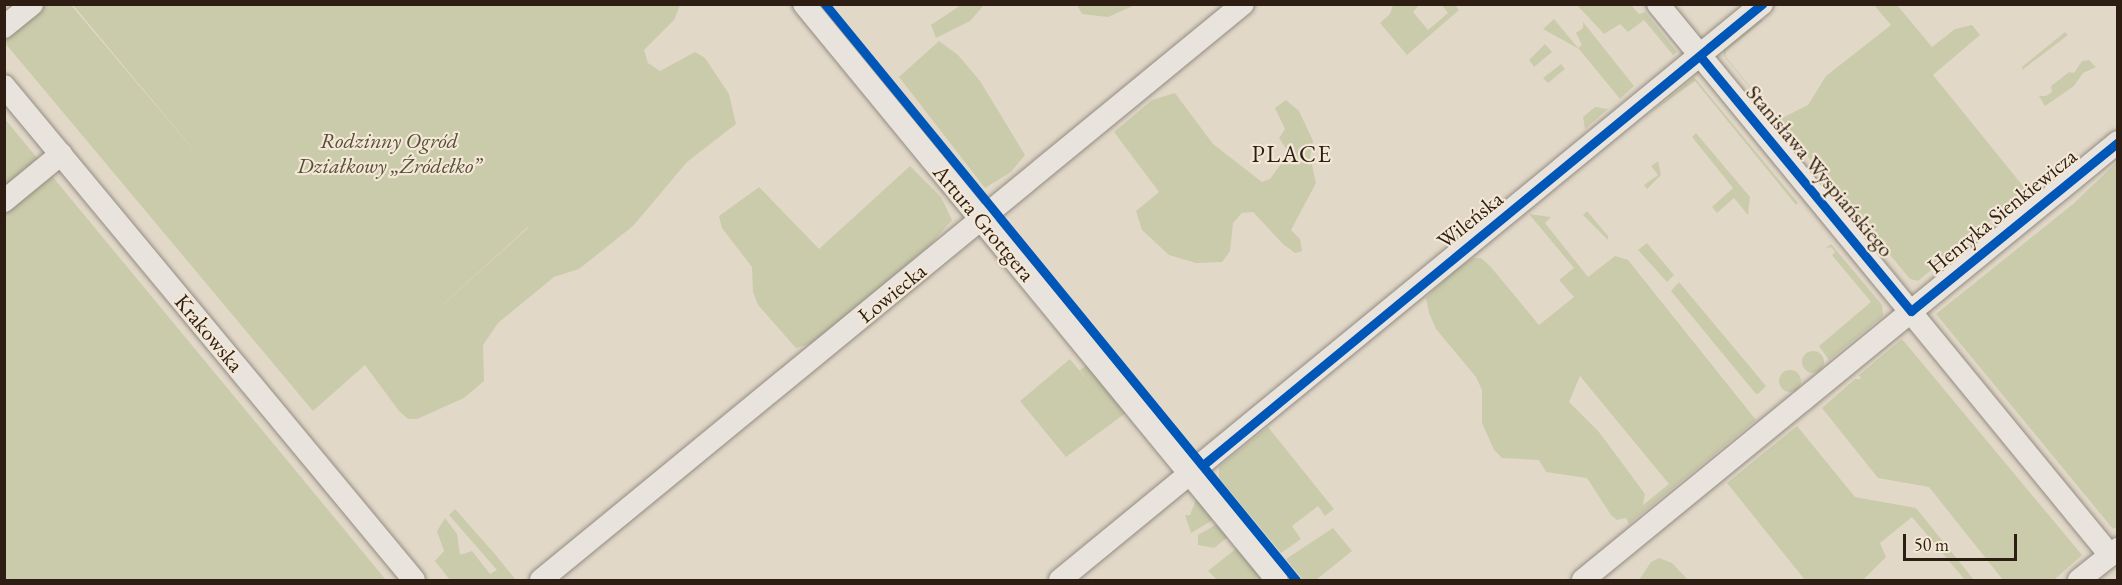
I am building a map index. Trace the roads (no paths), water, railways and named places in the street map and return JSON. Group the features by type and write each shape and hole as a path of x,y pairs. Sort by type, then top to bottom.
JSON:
{"street":[{"path":"4,27 32,4"},
{"name":"Artura Grottgera","path":"804,4 1277,580"},
{"name":"Łowiecka","path":"541,580 1243,4"},
{"name":"Stanisława Wyspiańskiego","path":"1658,4 1911,311 2114,552"},
{"name":"Wileńska","path":"1060,580 1762,4"},
{"name":"Krakowska","path":"4,86 414,580"},
{"name":"Henryka Sienkiewicza","path":"1583,580 2118,142"},
{"path":"4,201 61,154"},
{"path":"2079,580 2114,552"}],"district":[{"name":"PLACE","path":"1292,154"}],"park label":[{"name":"Rodzinny Ogród Działkowy „Źródełko”","path":"389,152"}]}
